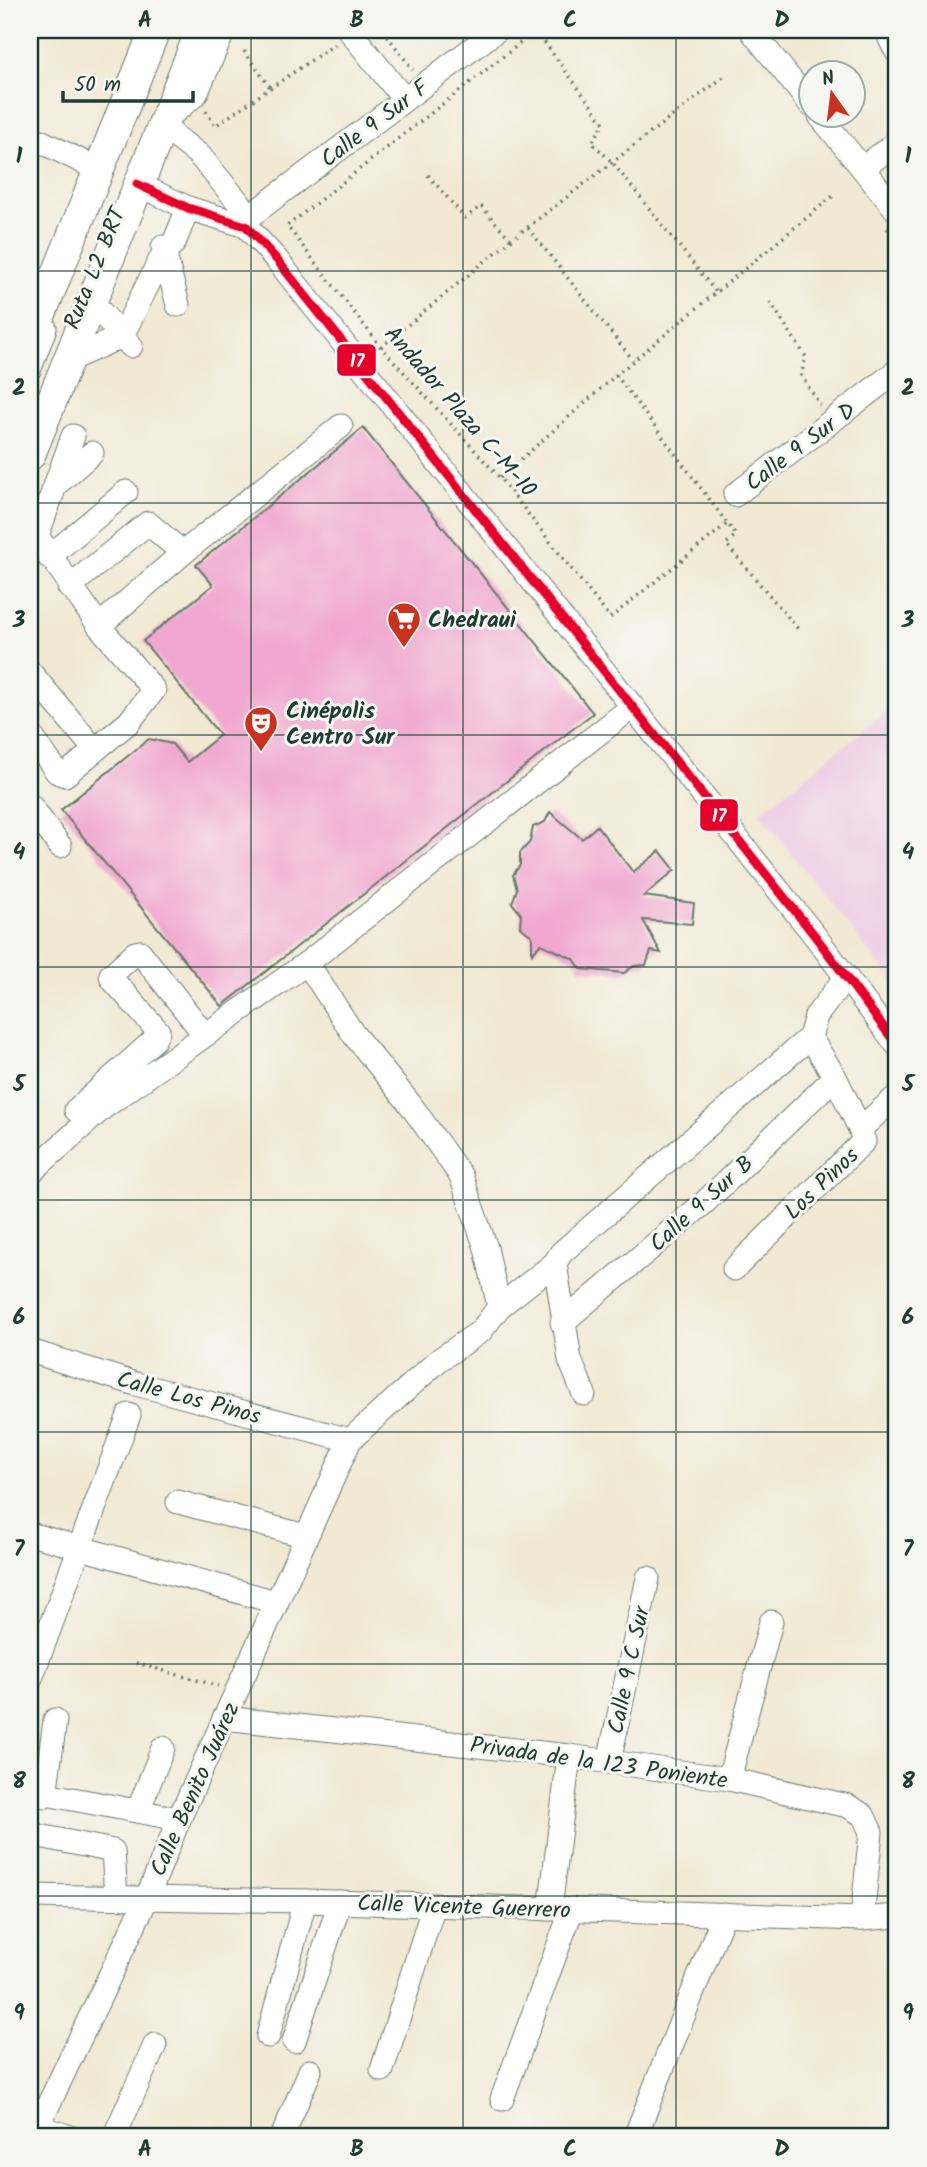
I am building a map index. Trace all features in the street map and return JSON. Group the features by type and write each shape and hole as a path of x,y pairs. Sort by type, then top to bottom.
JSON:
{"main road":[{"path":"30,341 41,281 99,170 155,30"},
{"path":"30,455 71,359 137,184 201,30"}],"street":[{"name":"Ruta L2 BRT","path":"30,368 166,30"},
{"name":"Ruta L2 BRT","path":"30,429 191,30"},
{"path":"225,30 196,94 163,123 199,155 277,260 846,977 897,1045"},
{"name":"Calle 9 Sur F","path":"248,221 497,30"},
{"path":"751,30 797,88"},
{"path":"350,31 404,99"},
{"path":"831,130 863,169 894,200"},
{"path":"30,136 99,170"},
{"path":"863,169 897,142"},
{"path":"137,184 182,205 248,221"},
{"path":"71,359 127,341 164,252 174,243 182,205"},
{"path":"164,252 178,304"},
{"path":"91,301 127,341"},
{"name":"Calle 9 Sur D","path":"735,495 897,371"},
{"path":"99,626 183,553 341,426"},
{"path":"36,537 73,436"},
{"path":"54,486 92,453"},
{"path":"36,537 126,492"},
{"path":"69,587 148,523 183,553"},
{"path":"30,734 57,772 65,775 129,722 153,690 69,587 36,537"},
{"path":"30,672 95,750"},
{"path":"30,1172 56,1146 104,1107 307,963 632,707"},
{"path":"30,805 60,846"},
{"path":"30,1151 38,1147 155,1040 158,1031 111,975 135,953 140,953 204,1034"},
{"path":"307,963 354,1035 410,1104 461,1175 486,1248 499,1307"},
{"path":"350,1440 439,1360 481,1332 499,1307 555,1263 561,1253 810,1037 816,1016 846,977"},
{"path":"810,1037 835,1077 860,1129"},
{"name":"Calle 9 Sur B","path":"562,1323 704,1203 835,1077"},
{"name":"Los Pinos","path":"734,1269 864,1141 860,1129 897,1096"},
{"path":"555,1263 562,1323 570,1360 584,1394"},
{"name":"Calle Los Pinos","path":"30,1351 136,1384 350,1440"},
{"path":"32,1678 129,1415"},
{"name":"Calle Benito Juárez","path":"35,2132 147,1898 179,1819 350,1440"},
{"path":"178,1502 306,1536"},
{"path":"30,1534 276,1602"},
{"name":"Calle 9 C Sur","path":"609,1762 648,1578"},
{"path":"729,1779 771,1622"},
{"name":"Privada de la 123 Poniente","path":"224,1718 569,1756 729,1779 848,1806 863,1815 871,1832 862,1919"},
{"path":"55,1720 37,1793 179,1819"},
{"path":"138,1811 163,1748"},
{"path":"502,2099 561,1909 569,1756"},
{"path":"30,1834 113,1852 116,1858 116,1897"},
{"name":"Calle Vicente Guerrero","path":"30,1896 305,1901 862,1919 897,1916"},
{"path":"268,2036 305,1901"},
{"path":"294,2041 340,1902"},
{"path":"382,2070 435,1905"},
{"path":"635,2137 724,1914"},
{"path":"114,2137 155,2045"},
{"path":"282,2137 310,2071"},
{"path":"35,2132 70,2137"}],"path":[{"path":"383,30 425,85"},
{"path":"536,30 604,123 592,143 612,162 715,291"},
{"name":"Andador Plaza C-M-10","path":"536,30 287,226 381,347 500,478 610,618 728,523"},
{"path":"215,127 272,90 350,31"},
{"path":"244,51 272,90"},
{"path":"381,347 511,240 726,75"},
{"path":"428,176 465,218 481,206 511,240"},
{"path":"500,478 633,360 832,196"},
{"path":"528,228 633,360"},
{"path":"770,302 806,356 801,375 823,410"},
{"path":"616,375 736,535 726,544 799,630"},
{"path":"136,1663 237,1691"}],"shaded area":[{"path":"897,704 897,987 759,813"}],"building":[{"path":"363,428 593,713 222,1006 61,810 149,739 172,744 187,762 220,735 143,641 213,585 196,565"},
{"path":"550,812 582,839 597,826 633,872 660,851 675,870 644,896 694,903 692,924 643,920 661,953 651,951 646,965 634,966 624,973 581,969 574,959 541,944 532,953 532,936 520,927 521,914 512,903 517,889 513,875 520,865 520,853 530,842 533,827 545,822"}],"transit line":[{"name":"17","path":"137,184 188,208 246,226 277,260 815,936 897,1045"}],"place":[{"name":"Chedraui","path":"404,649"},
{"name":"Cinépolis Centro Sur","path":"261,753"}]}
